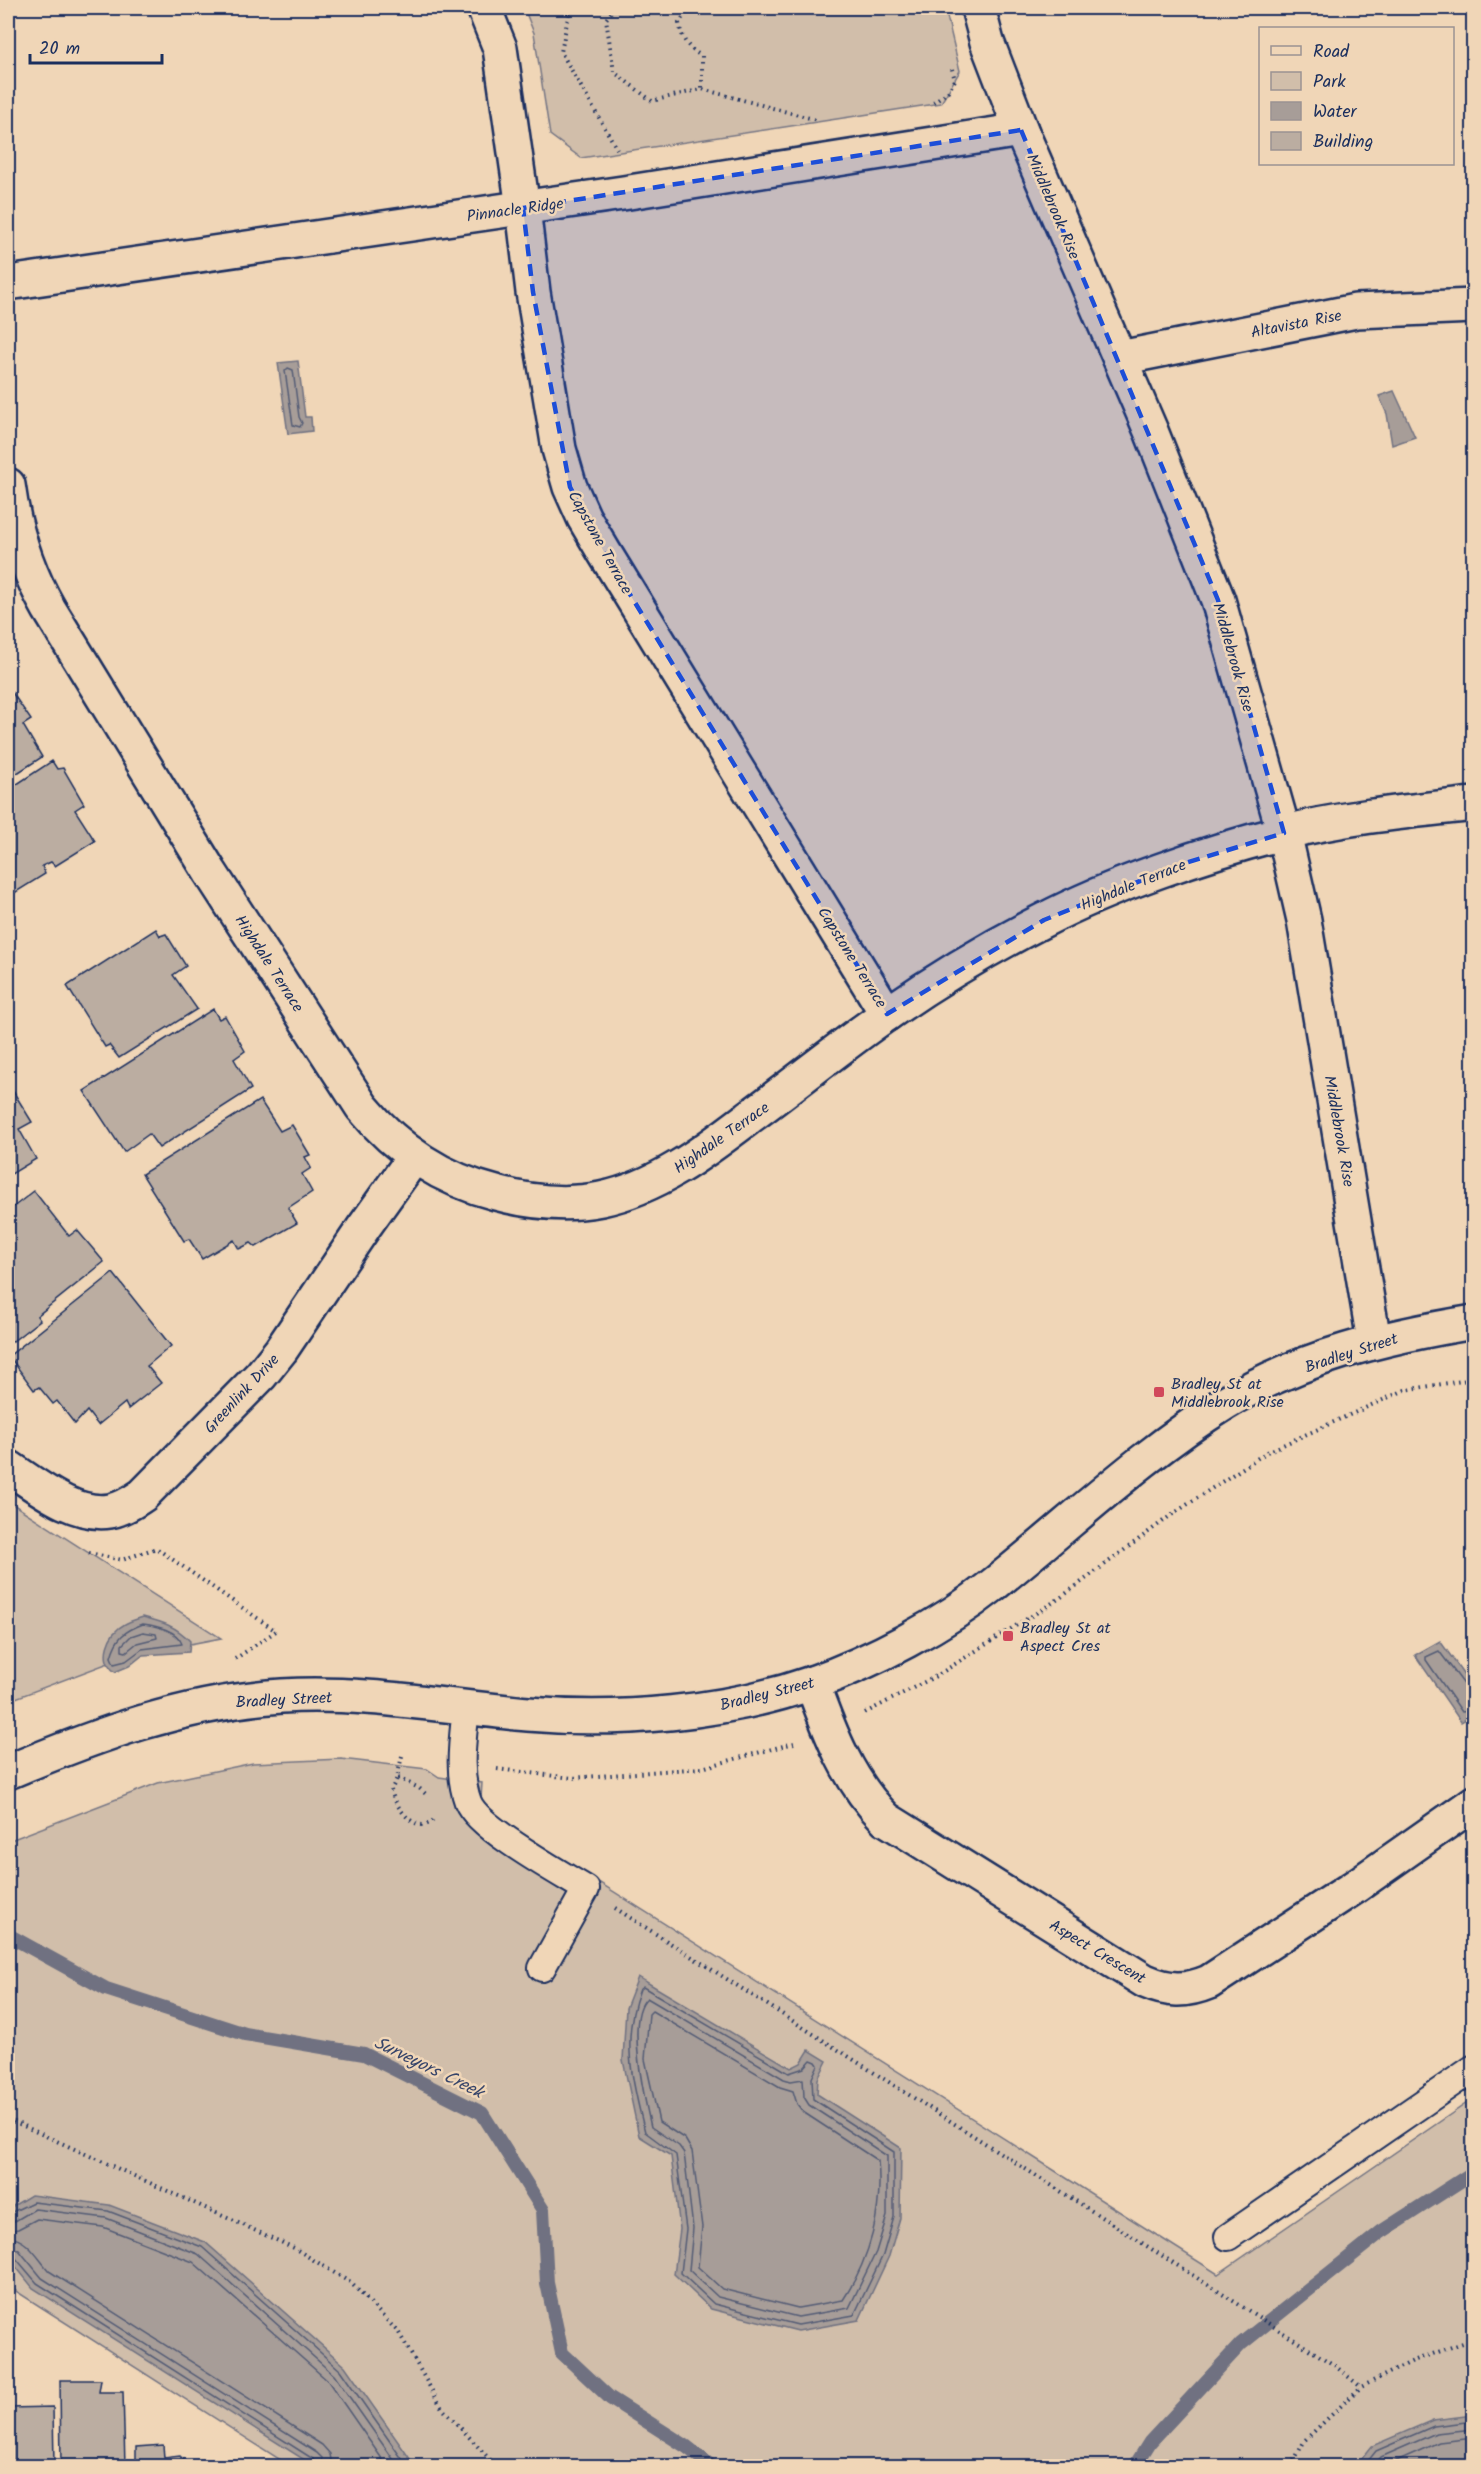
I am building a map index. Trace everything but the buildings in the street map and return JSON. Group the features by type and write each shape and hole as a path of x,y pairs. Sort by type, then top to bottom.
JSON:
{"street":[{"name":"Capstone Terrace","path":"483,8 500,48 533,292 559,449 574,497 604,552 887,1014"},
{"name":"Middlebrook Rise","path":"978,8 987,42 1021,130 1120,358 1218,600 1284,833 1306,932 1374,1341"},
{"name":"Pinnacle Ridge","path":"8,283 523,208 1021,130"},
{"name":"Altavista Rise","path":"1120,358 1356,311 1473,306"},
{"name":"Highdale Terrace","path":"8,485 18,539 37,588 210,872 362,1107 389,1136 414,1157 453,1179 508,1196 570,1203 602,1199 663,1177 698,1156 887,1014 972,960 1044,920 1182,864 1284,833 1387,814 1473,804"},
{"name":"Greenlink Drive","path":"8,1467 64,1502 96,1512 111,1511 128,1505 143,1495 268,1366 414,1157"},
{"name":"Bradley Street","path":"8,1772 69,1746 123,1727 227,1702 284,1696 366,1696 559,1716 632,1716 693,1710 760,1697 812,1683 900,1643 991,1587 1129,1472 1227,1402 1276,1377 1374,1341 1473,1322"},
{"name":"Aspect Crescent","path":"812,1683 832,1740 861,1791 886,1819 1144,1981 1161,1988 1178,1990 1194,1988 1209,1982 1353,1888 1473,1803"}],"lane":[{"path":"466,1707 461,1765 469,1804 501,1836 585,1889 542,1968"},
{"path":"1228,2237 1473,2068"}],"path":[{"path":"570,8 561,52 617,149"},
{"path":"615,8 606,19 614,72 652,101 702,89 822,121"},
{"path":"689,8 679,22 681,37 690,49 702,56 702,89"},
{"path":"929,104 948,92 955,80 950,63"},
{"path":"82,1551 122,1560 156,1548 276,1630"},
{"path":"402,1756 398,1778 392,1790 393,1798 396,1807 412,1822 426,1824 433,1821 445,1808 469,1804"},
{"path":"398,1778 419,1788 433,1799 439,1812"},
{"path":"585,1889 1334,2365 1361,2387"},
{"path":"8,2119 294,2248 351,2283 399,2333 442,2408 496,2466"},
{"path":"1291,2466 1305,2440 1361,2387 1413,2361 1473,2339"}],"highlighted area":[{"path":"1021,130 1218,600 1284,833 1182,864 1044,920 887,1014 604,552 570,487 533,292 523,208"}],"green space":[{"path":"524,8 945,8 960,71 941,103 581,158 550,135 534,33"},
{"path":"8,1501 221,1638 127,1656 8,1701"},
{"path":"341,1759 427,1769 439,1777 482,1783 481,1799 491,1814 1218,2274 1473,2099 1473,2466 290,2466 8,2286 8,1841 158,1783 253,1763"}],"water":[{"path":"298,361 305,417 311,417 312,431 288,434 278,363"},
{"path":"1394,391 1415,437 1392,445 1387,414 1379,396"},
{"path":"143,1617 174,1628 190,1641 189,1652 143,1655 129,1666 115,1672 107,1660 107,1646 110,1640 119,1628"},
{"path":"1440,1641 1473,1687 1473,1715 1461,1722 1415,1655"},
{"path":"638,1977 791,2068 801,2063 809,2050 827,2061 818,2079 817,2094 901,2148 900,2218 889,2256 859,2320 798,2331 711,2309 674,2274 680,2229 671,2156 639,2136 623,2060 626,2008"},
{"path":"31,2195 109,2205 205,2242 345,2366 415,2466 314,2466 33,2288 8,2257 8,2209"},
{"path":"1473,2415 1473,2466 1356,2466 1372,2446 1433,2420"}],"waterway":[{"name":"Surveyors Creek","path":"8,1935 106,1989 245,2034 364,2054 482,2113 543,2210 547,2283 562,2353 610,2398 687,2447 711,2466"},
{"path":"1135,2466 1150,2442 1241,2344 1381,2232 1474,2172"}],"place":[{"name":"Bradley St at Middlebrook Rise","path":"1159,1392"},
{"name":"Bradley St at Aspect Cres","path":"1008,1636"}]}
